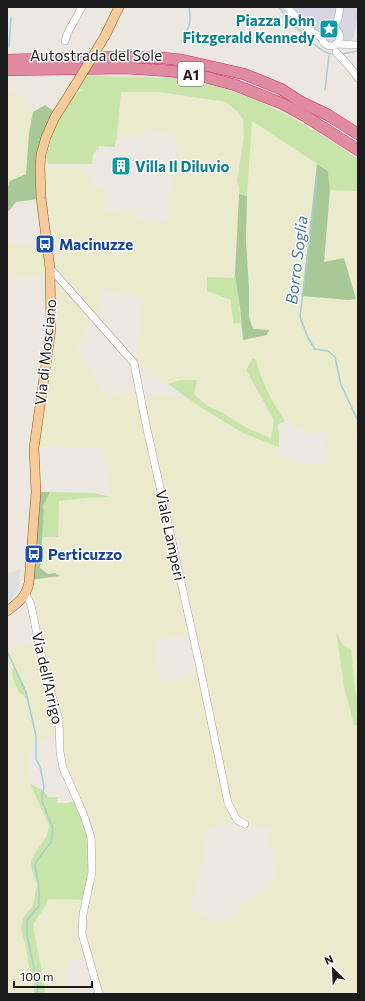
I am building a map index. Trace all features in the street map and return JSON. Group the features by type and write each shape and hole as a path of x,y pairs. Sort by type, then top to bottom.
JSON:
{"highway":[{"name":"Autostrada del Sole","path":"7,60 120,57 182,60 244,74 281,89 300,102 328,115 358,134"},
{"name":"Autostrada del Sole","path":"7,70 125,68 171,71 202,76 235,85 283,104 358,150"}],"main road":[{"name":"Via di Mosciano","path":"26,594 30,575 36,492 34,448 51,329 50,268 41,198 39,174 40,160 46,137 55,117 105,36 119,7"},
{"path":"7,611 21,601 26,594"}],"street":[{"path":"65,40 82,7"},
{"path":"286,7 302,23 318,36 322,37"},
{"path":"335,48 339,35 340,7"},
{"path":"339,17 335,26 324,31 322,37 323,42 335,48 358,78"},
{"path":"329,28 334,29 345,40 358,45"},
{"path":"335,48 358,45"},
{"name":"Viale Lamperi","path":"50,268 134,363 228,803 237,820 245,824"},
{"name":"Via dell'Arrigo","path":"26,594 31,605 44,668 59,720 60,752 63,768 83,812 90,837 92,872 83,914 82,934 98,994"}],"green space":[{"path":"81,75 176,78 225,89 249,98 294,119 358,159 358,191 330,190 328,171 252,121 247,196 239,194 237,181 244,137 243,119 238,112 226,102 160,92 121,92 118,138 115,142 115,147 99,146 99,149 93,155 92,164 49,164 47,162 48,159 46,158 60,118 73,96 77,92 83,90 72,89"},
{"path":"7,92 17,92 33,112 29,133 26,174 10,181 7,189"},
{"path":"121,92 160,92 226,102 238,112 243,119 244,137 237,181 239,194 235,274 233,278 231,300 233,324 241,323 243,339 268,330 253,329 249,317 246,240 247,184 252,121 317,164 303,296 321,297 330,190 358,191 358,433 354,434 358,461 358,703 344,647 337,632 354,725 358,725 358,994 99,994 87,952 73,961 65,972 65,986 74,994 44,994 45,989 33,925 48,899 86,900 90,837 63,768 60,734 36,741 29,752 30,784 49,826 47,835 41,844 32,870 37,885 32,907 27,912 22,934 34,983 33,994 7,994 7,649 39,643 30,602 30,580 59,576 55,573 48,574 41,570 39,565 41,537 58,537 59,501 111,497 103,452 100,448 56,446 34,448 51,288 63,283 92,316 77,348 108,399 119,394 140,393 142,403 150,394 186,398 232,428 276,446 279,453 296,464 316,464 319,466 328,463 324,441 329,440 327,431 317,435 305,429 295,429 290,419 285,421 264,385 256,360 248,375 274,420 271,439 247,428 219,411 207,406 194,394 196,386 180,380 168,384 142,366 134,363 143,298 119,292 103,291 101,311 97,316 90,310 55,266 58,257 52,214 47,211 45,173 49,167 85,168 93,186 100,187 106,191 104,211 135,210 135,221 155,222 167,220 172,173 169,169 174,165 176,160 178,142 176,138 172,134 145,129 144,134 132,137 117,135","holes":["177,532 199,642 195,643 198,672 192,676 187,672 181,679 168,682 160,680 155,641 192,633 171,533","237,820 256,827 268,827 273,829 267,840 274,853 275,878 266,888 247,902 241,903 235,914 217,923 189,908 200,875 208,829 217,824 233,825"]},
{"path":"45,105 54,111 43,133 37,153 36,186 38,199 16,202 9,211 7,210 7,189 10,181 26,174 29,133 33,112"},
{"path":"317,164 328,171 330,190 324,262 344,258 356,299 349,300 302,296"},
{"path":"239,194 247,196 246,240 249,317 253,329 269,330 267,335 243,340 235,274"},
{"path":"47,241 50,276 9,278 7,274 7,242 19,242 22,245"},
{"path":"235,274 241,323 233,324 231,300 207,291 207,277 233,278"},
{"path":"253,358 256,360 261,377 268,392 285,421 277,425 279,433 279,447 241,432 197,405 168,384 180,380 197,380 194,394 207,406 219,411 247,428 271,438 274,420 246,370"},
{"path":"36,492 50,492 43,506 40,568 48,574 55,573 60,576 30,580"},
{"path":"50,492 94,493 111,497 59,501 58,537 41,537 44,510 43,506"},
{"path":"336,631 344,647 351,649 355,690 358,703 358,725 354,725 344,686"},
{"path":"15,667 26,692 27,698 19,692 13,679 12,669"},
{"path":"30,784 43,790 48,797 58,797 56,803 67,803 78,800 91,837 92,872 86,900 48,899 33,925 45,989 44,994 33,994 34,983 21,929 23,918 32,907 37,885 31,862 47,835 49,826"}],"shaded area":[{"name":"Piazza John Fitzgerald Kennedy","path":"283,7 355,7 358,11 358,16 353,39 329,49 312,37"},
{"path":"20,568 19,589 11,600 7,602 7,574"}],"waterway":[{"path":"183,36 188,29 190,22 189,7"},
{"path":"279,7 297,28 320,49 334,54"},
{"path":"9,47 11,17"},
{"path":"342,54 358,51"},
{"name":"Borro Soglia","path":"325,90 329,55"},
{"name":"Borro Soglia","path":"317,176 300,317 308,338 315,349 328,351 335,357 341,385 358,421"},
{"path":"7,651 26,692 36,736 36,759 40,766 44,787 42,801 53,829 51,842 36,862 35,866 39,887 39,906 27,920 27,935 38,987 37,994"}],"place":[{"name":"Piazza John Fitzgerald Kennedy","path":"329,29"},
{"name":"Villa Il Diluvio","path":"121,166"},
{"name":"Macinuzze","path":"45,244"},
{"name":"Perticuzzo","path":"34,554"}]}
